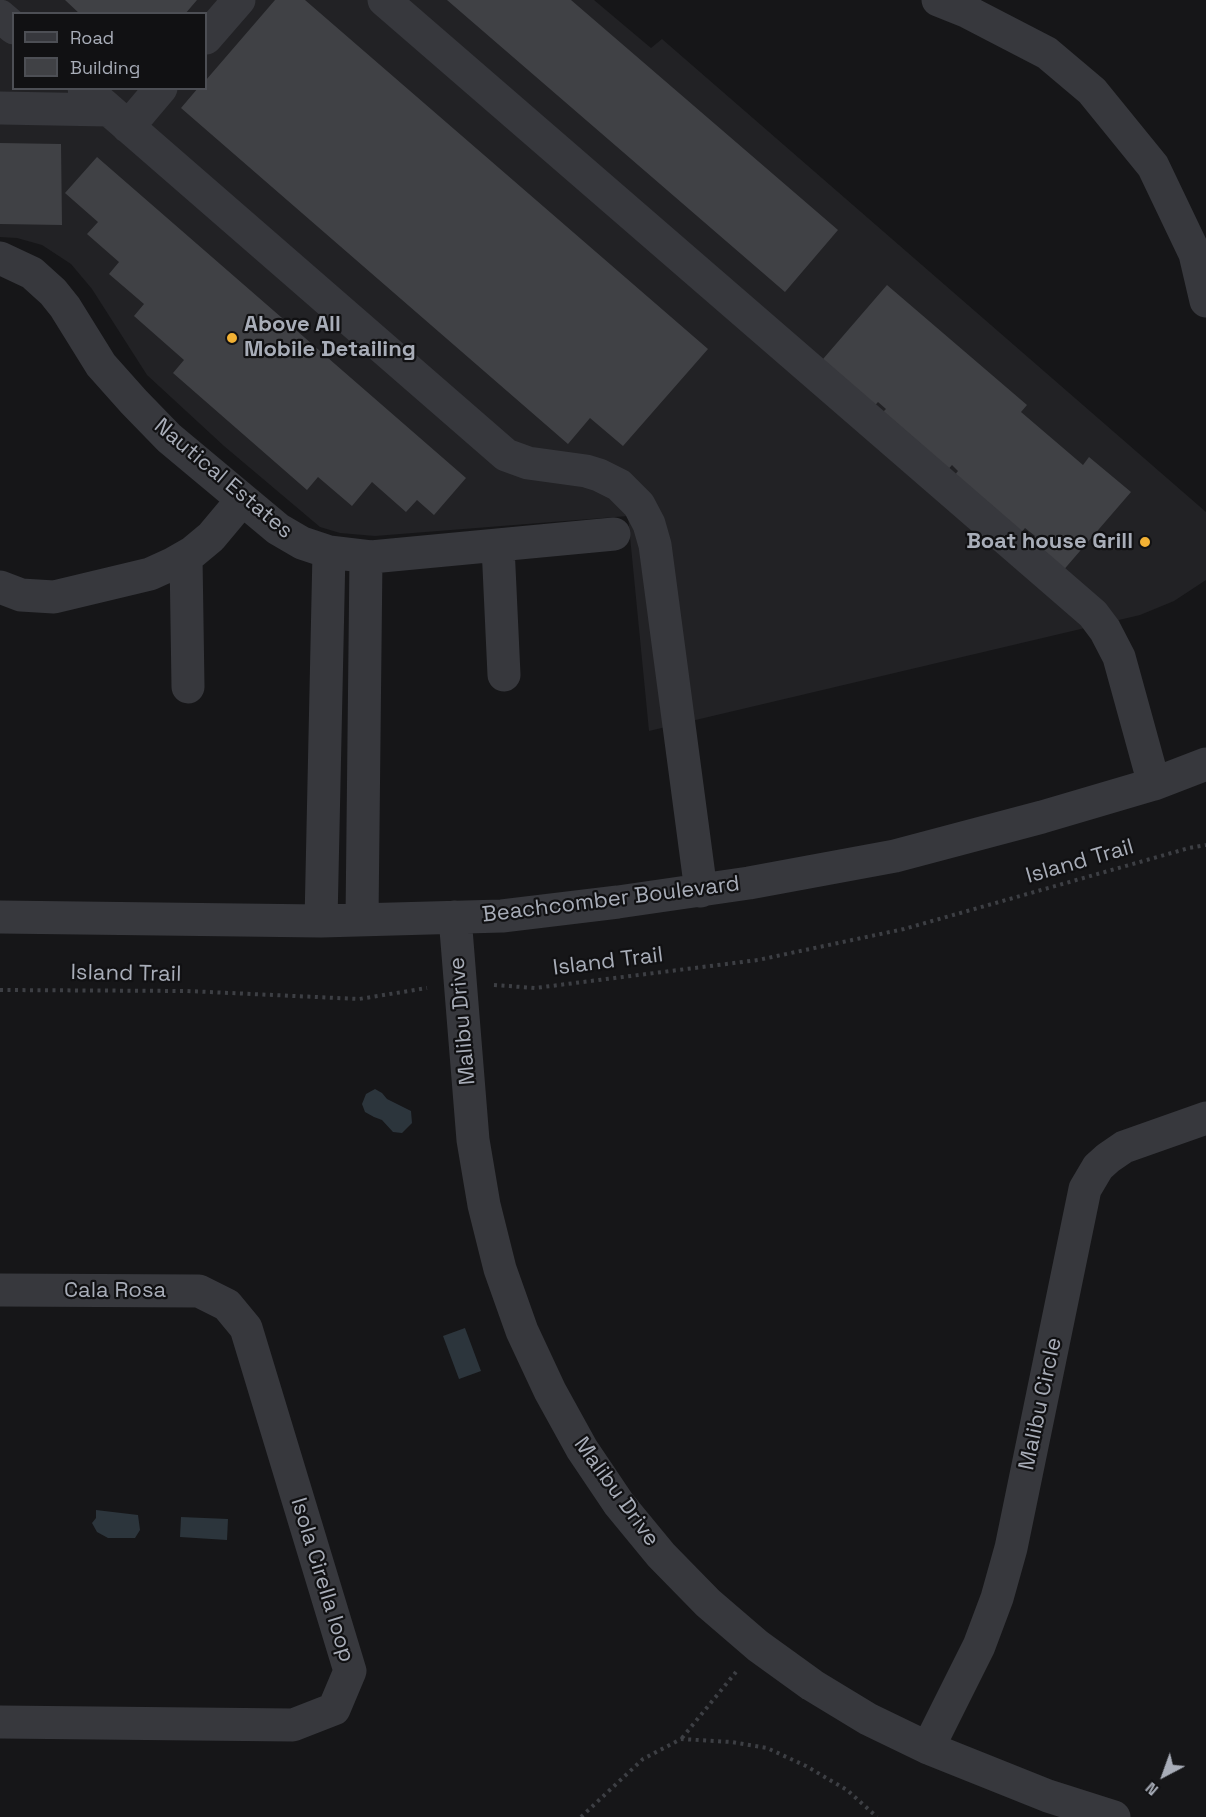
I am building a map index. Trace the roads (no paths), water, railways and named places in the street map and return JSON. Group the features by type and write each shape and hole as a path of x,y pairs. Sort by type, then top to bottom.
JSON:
{"street":[{"path":"207,37 239,0"},
{"path":"384,0 1093,614 1105,630 1119,657 1154,784"},
{"path":"938,0 968,12 1047,53 1092,91 1153,166 1195,254 1206,301"},
{"path":"0,16 12,26"},
{"path":"86,90 506,455 528,463 599,475 619,485 639,505 649,524 655,545 700,891"},
{"path":"0,108 118,118 158,90"},
{"name":"Nautical Estates","path":"0,258 24,268 47,286 65,307 100,365 169,438 290,537 329,552 366,557 614,534"},
{"path":"0,587 29,596 46,597 150,574 186,556 211,537 242,500"},
{"path":"498,546 504,675"},
{"path":"321,921 329,552"},
{"path":"186,556 188,687"},
{"path":"362,919 366,557"},
{"name":"Beachcomber Boulevard","path":"0,917 321,921 455,917 513,914 700,891 895,856 1154,784 1206,764"},
{"path":"324,777 364,776"},
{"name":"Malibu Drive","path":"455,917 472,1140 500,1269 522,1331 550,1391 582,1449 619,1504 661,1555 708,1603 758,1646 821,1691 868,1719 928,1748 1048,1796 1114,1817"},
{"name":"Malibu Circle","path":"928,1748 979,1646 997,1598 1011,1548 1082,1202 1088,1183 1098,1167 1124,1147 1206,1118"},
{"name":"Cala Rosa","path":"0,1290 199,1291 227,1305"},
{"name":"Isola Cirella loop","path":"0,1722 293,1725 334,1709 350,1671 246,1328 227,1305"}],"place":[{"name":"Above All Mobile Detailing","path":"232,338"},
{"name":"Boat house Grill","path":"1145,542"}]}
